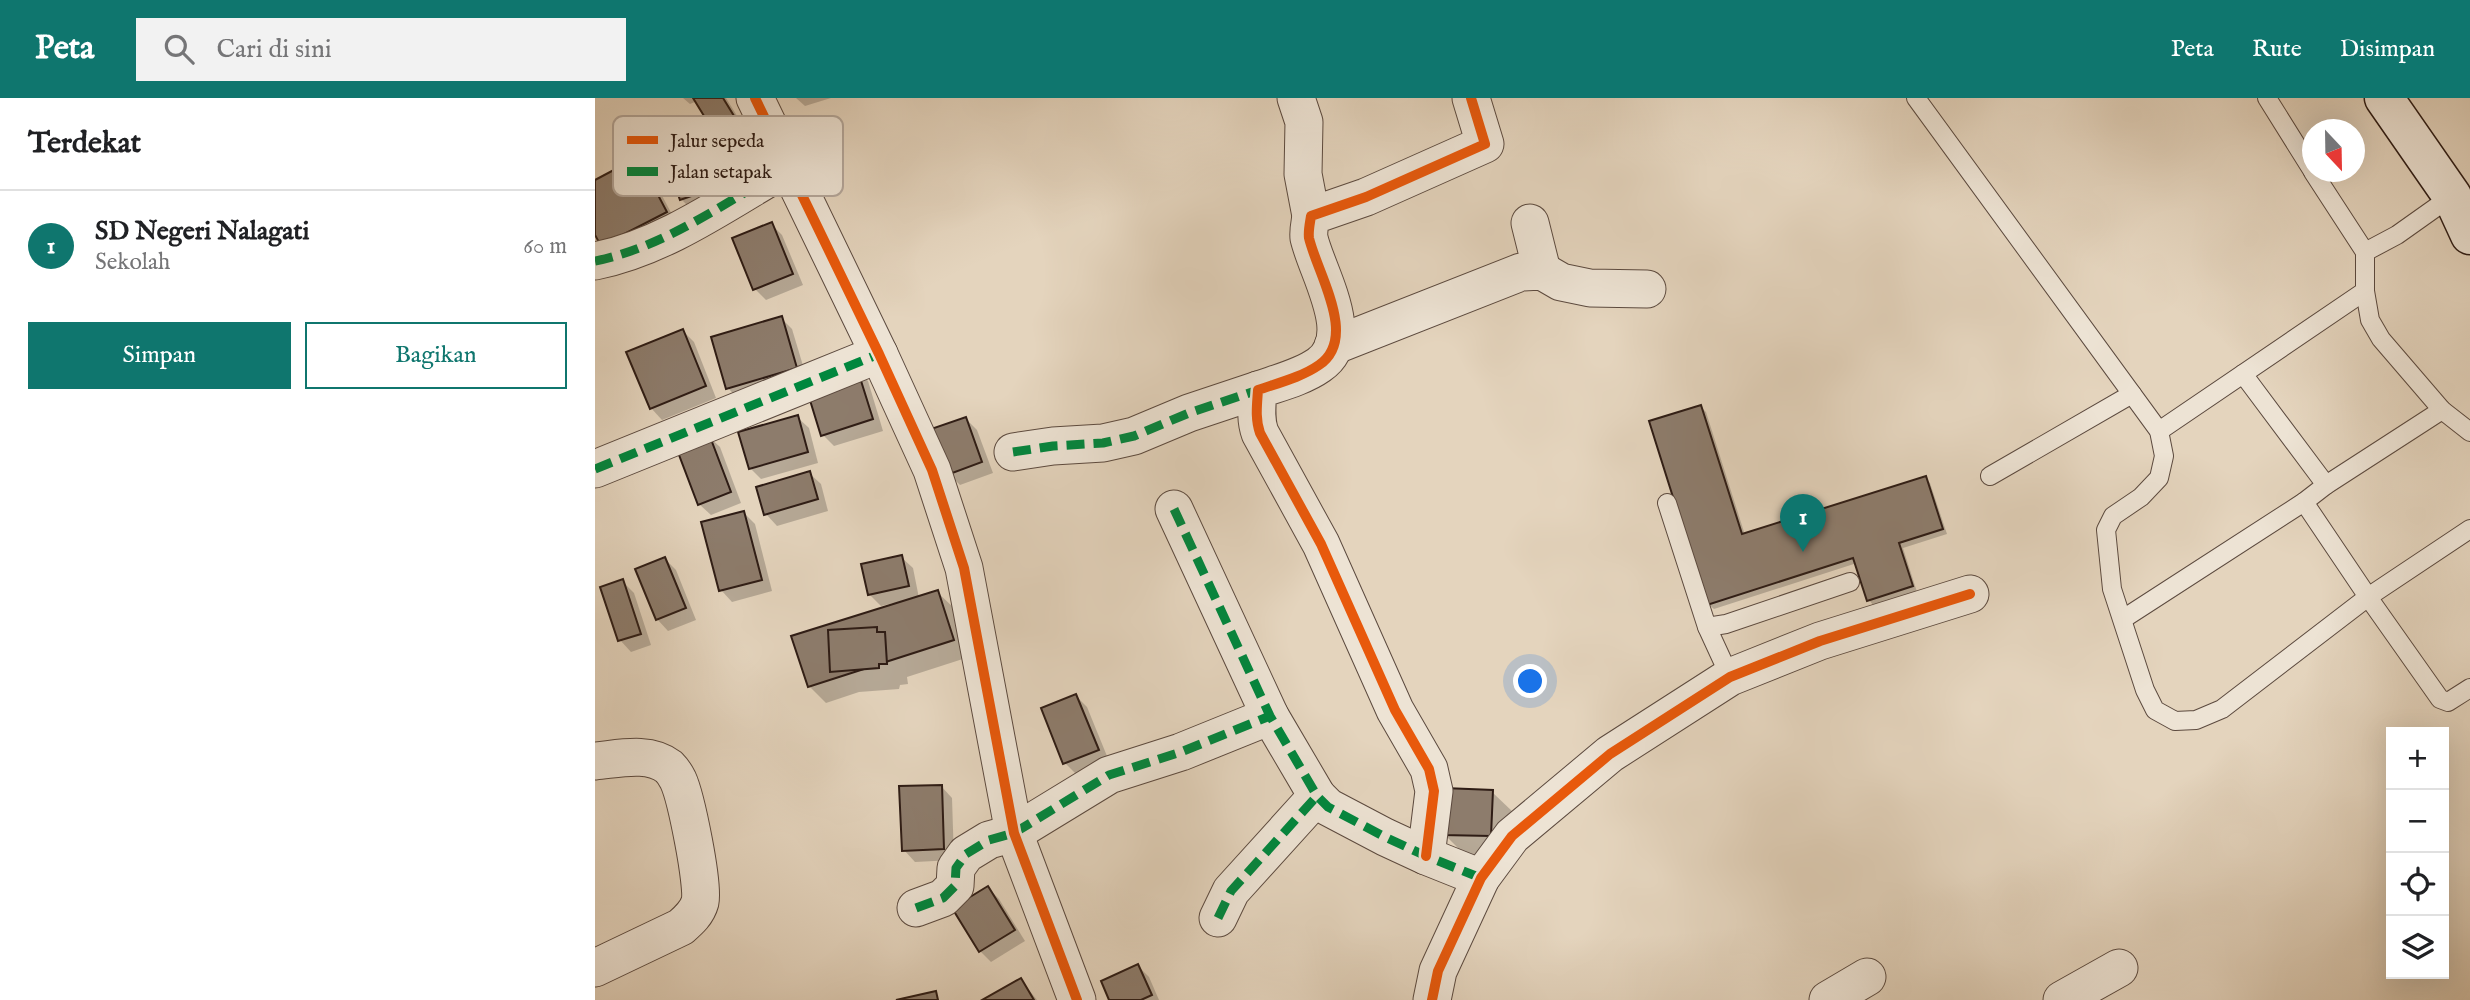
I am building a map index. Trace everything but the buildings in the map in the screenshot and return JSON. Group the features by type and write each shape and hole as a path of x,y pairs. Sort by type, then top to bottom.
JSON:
{"main road":[{"path":"2383,98 2452,196 2470,235"}],"street":[{"path":"755,98 764,116"},
{"path":"1013,452 1103,443 1134,436 1189,413 1317,367 1328,358 1333,346 1336,316 1309,236 1311,216 1303,174 1304,122 1296,98"},
{"path":"1311,216 1366,197 1485,144 1471,98"},
{"path":"595,261 612,258 660,240 737,196"},
{"path":"803,196 932,470 964,568 1014,833 1077,1000"},
{"path":"1530,223 1542,271"},
{"path":"1333,346 1521,272 1542,271 1561,282 1590,288 1647,289"},
{"path":"595,469 879,354"},
{"path":"1258,390 1257,422 1260,433 1321,544 1395,710 1429,769 1434,791 1426,856"},
{"path":"1174,509 1270,716 1317,796 1328,807 1426,856 1481,878"},
{"path":"1432,1000 1438,971 1481,878 1512,836 1610,754 1730,677 1820,641 1971,594"},
{"path":"916,908 943,898 955,886 956,868 966,854 989,840 1014,833 1109,775 1181,752 1270,716"},
{"path":"595,761 640,758 657,761 670,768 678,780 685,804 701,886 700,903 692,917 681,927 595,968"},
{"path":"1218,918 1231,891 1317,796"},
{"path":"2063,1000 2119,968"},
{"path":"1828,1000 1867,977"}],"lane":[{"path":"1916,98 2159,432 2164,456 2159,478 2141,497 2113,516 2106,530 2112,589 2145,690 2155,710 2175,721 2196,720 2222,709 2368,597 2470,529"},
{"path":"2267,98 2302,154"},
{"path":"2320,182 2365,252 2365,291 2370,320 2381,339 2442,410 2470,432"},
{"path":"2365,252 2397,235 2452,196"},
{"path":"2159,432 2365,291"},
{"path":"2243,374 2326,485"},
{"path":"1990,477 2132,394"},
{"path":"2123,619 2442,410"},
{"path":"2304,502 2440,699 2448,702 2470,688"},
{"path":"1667,503 1707,627 1730,677"},
{"path":"1707,627 1726,624 1850,582"}],"marked path":[{"path":"595,261 621,254 671,234 739,196"},
{"path":"595,469 879,354"},
{"path":"1013,452 1103,443 1134,436 1189,413 1258,390"},
{"path":"1174,509 1270,716 1317,796 1328,807 1385,837 1481,878"},
{"path":"916,908 943,898 955,886 956,868 966,854 989,840 1014,833 1109,775 1181,752 1270,716"},
{"path":"1218,918 1231,891 1317,796"}],"cycle path":[{"path":"755,98 764,116"},
{"path":"1426,856 1434,791 1429,769 1395,710 1321,544 1260,433 1257,401 1258,390 1298,376 1319,365 1330,353 1335,339 1336,322 1332,304 1309,238 1311,216 1366,197 1485,144 1471,98"},
{"path":"802,196 932,470 964,568 1014,833 1077,1000"},
{"path":"1432,1000 1438,971 1481,878 1512,836 1610,754 1730,677 1820,641 1970,594"}],"place":[{"name":"SD Negeri Nalagati","path":"1803,552"}]}
